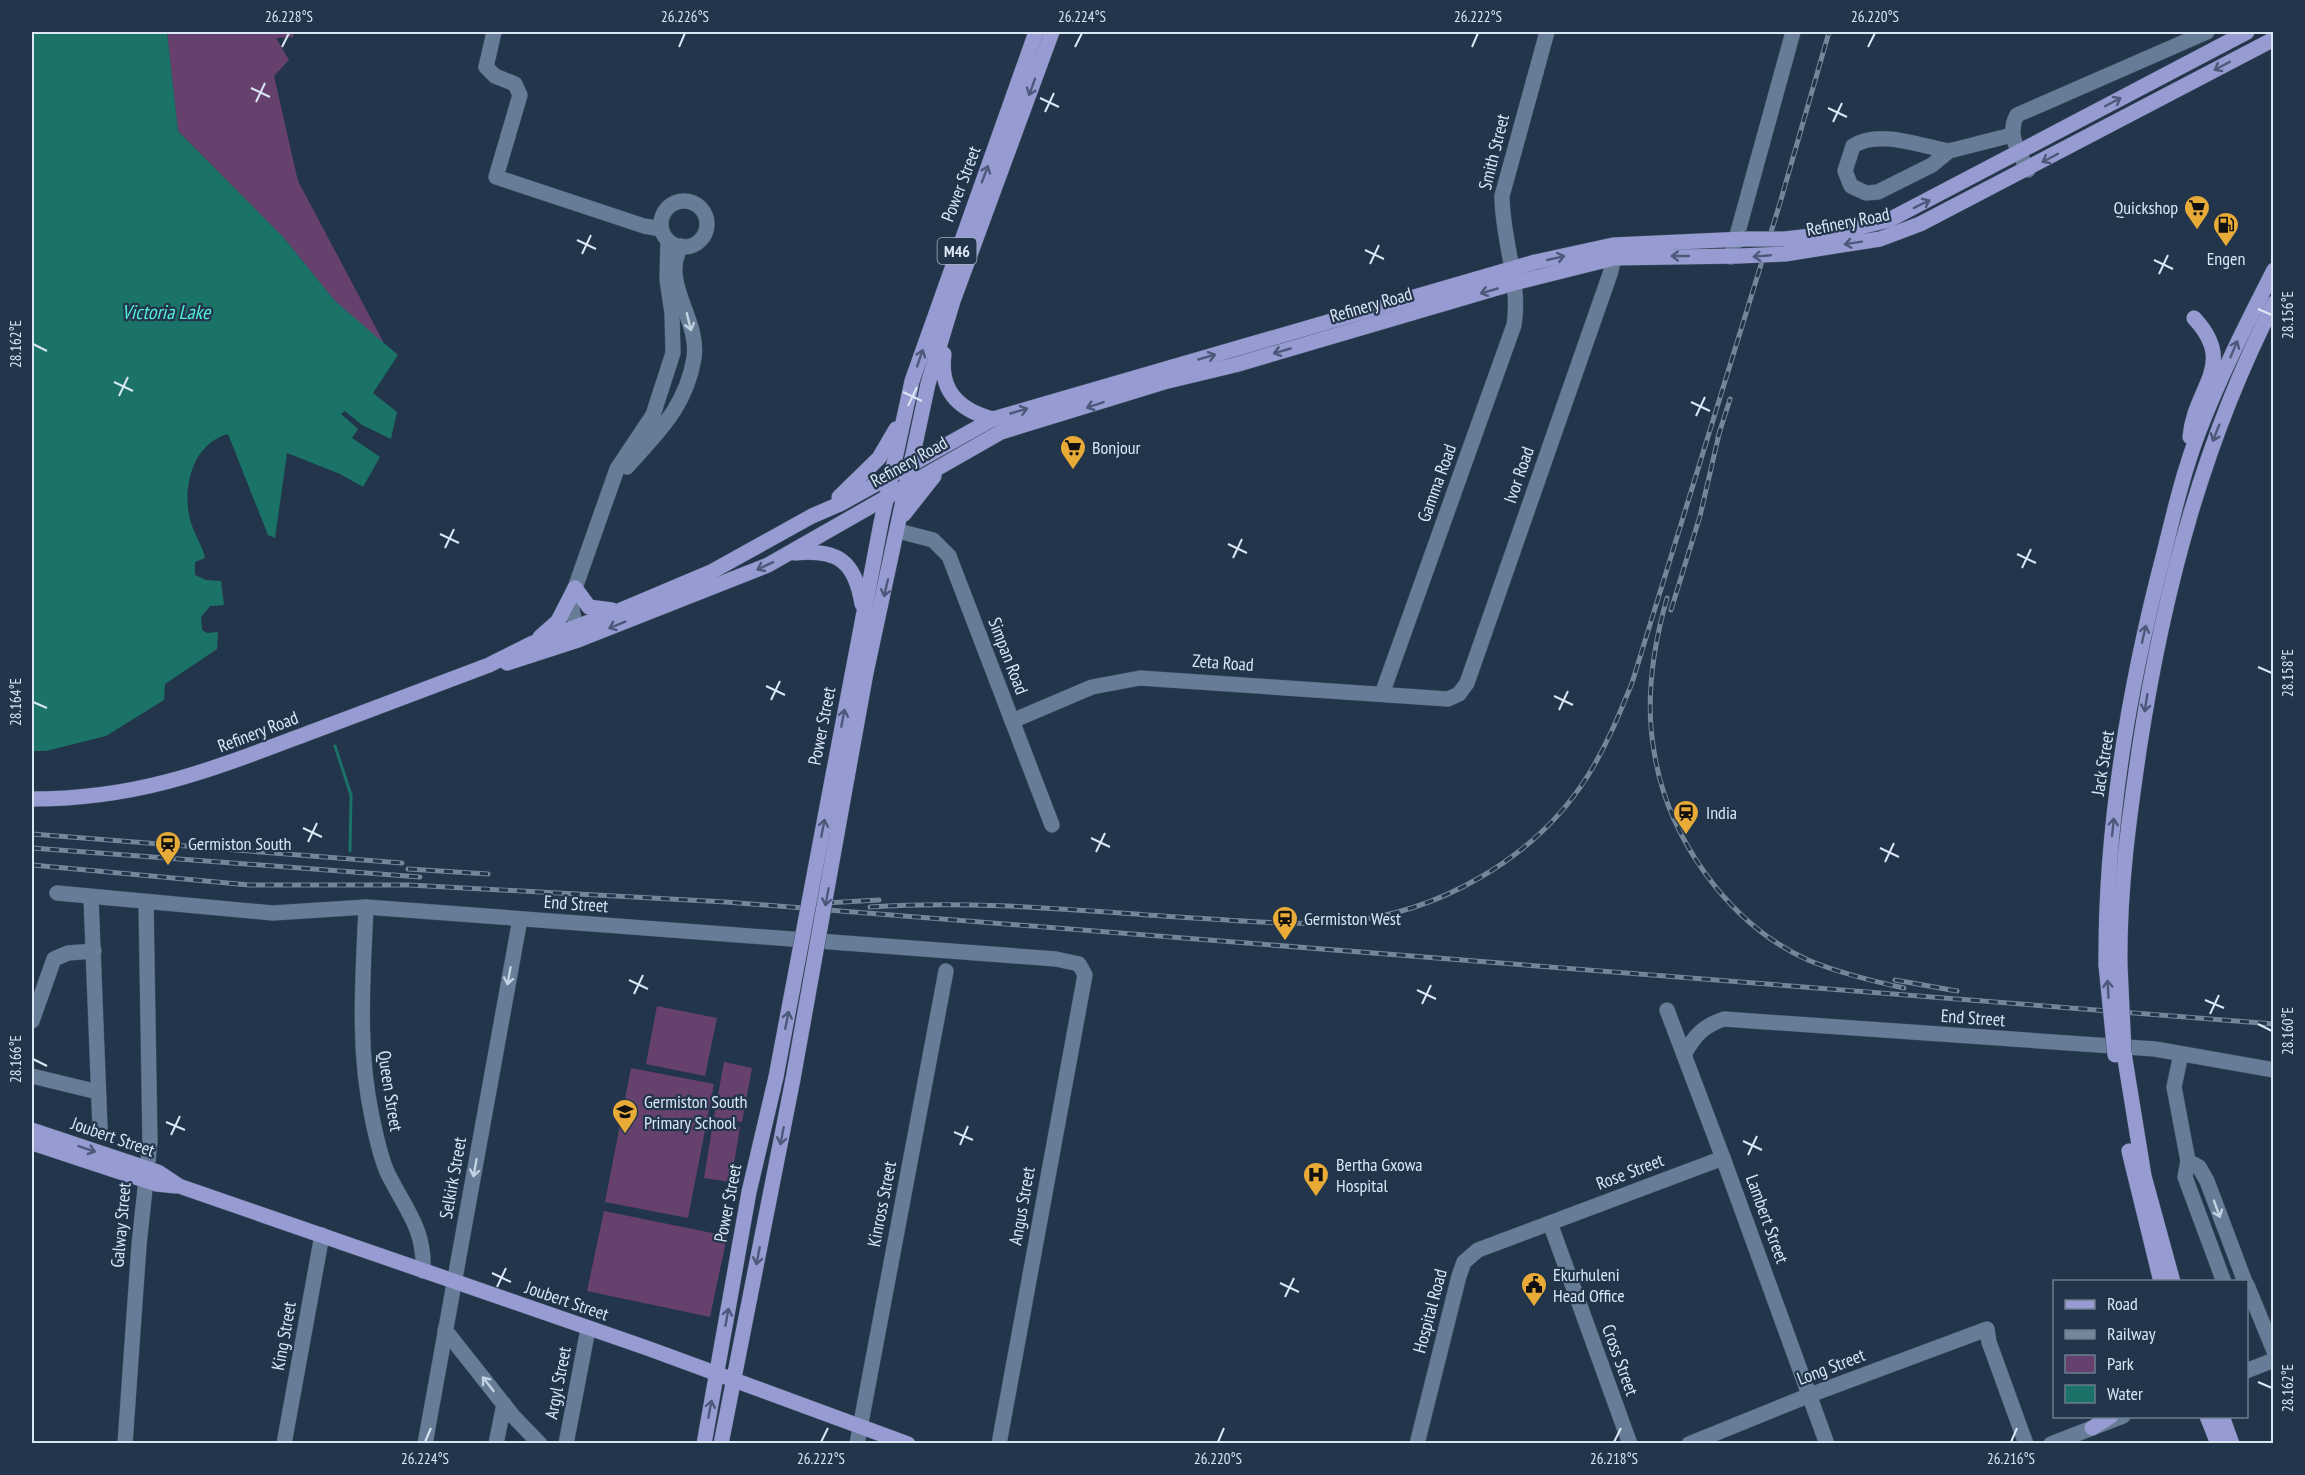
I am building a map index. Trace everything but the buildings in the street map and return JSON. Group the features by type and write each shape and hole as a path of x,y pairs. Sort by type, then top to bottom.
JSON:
{"main road":[{"name":"Power Street","path":"721,1443 793,1079 863,613 904,414 941,296 1036,32"},
{"name":"Power Street","path":"704,1443 749,1192 840,777 867,673 928,384 953,301 1052,32"},
{"name":"Refinery Road","path":"1614,251 1735,257 1889,220 1939,196 2247,32"},
{"name":"Refinery Road","path":"489,665 537,655 621,610 711,572 812,516 892,476 993,419 1234,357 1513,276 1614,251 1740,239 1785,246 1880,239 1920,224 2028,170 2274,39"},
{"path":"1876,223 1880,239"},
{"name":"Jack Street","path":"2161,1280 2134,1179 2119,1054 2113,965 2113,824 2139,656 2187,470 2199,432 2238,340 2274,270"},
{"path":"953,301 942,366 945,386 972,413 993,419"},
{"path":"2273,303 2274,325"},
{"name":"Jack Street","path":"2114,886 2127,827 2153,660 2170,586 2213,438 2251,347 2273,303"},
{"path":"2187,470 2193,418 2215,359 2209,337 2194,318"},
{"name":"Refinery Road","path":"32,799 71,799 134,791 200,775 489,665 533,643 576,634 753,571 789,553 1001,432 1164,382 1234,357"},
{"path":"812,516 864,475 884,452 904,414"},
{"path":"899,525 918,493 946,464"},
{"path":"789,553 826,552 844,562 857,583 863,613"},
{"path":"533,643 558,621 575,588 589,607 621,610"},
{"name":"Jack Street","path":"2119,1054 2144,1176 2173,1280"},
{"name":"Joubert Street","path":"32,1130 145,1174 908,1443"},
{"name":"Joubert Street","path":"32,1143 145,1174"},
{"path":"2092,1428 2108,1418"},
{"path":"2208,1418 2218,1443"},
{"path":"2223,1418 2232,1443"}],"street":[{"path":"494,32 486,68 495,76 515,84 520,95 495,177 645,226 670,238"},
{"name":"Smith Street","path":"1513,276 1502,217 1502,196 1547,32"},
{"path":"1735,257 1793,32"},
{"path":"2028,170 2012,135 2012,123 2017,115 2207,32"},
{"path":"1949,152 1889,140 1867,139 1853,146 1845,171 1851,186 1866,193 1878,192 1932,165 1949,152 2012,135"},
{"path":"576,634 572,609 575,588 617,469 653,415 660,399 674,341 668,280 670,238"},
{"path":"612,484 662,431 678,405 694,357 693,341 674,270 670,238"},
{"name":"Ivor Road","path":"1439,698 1453,698 1467,683 1614,251"},
{"name":"Gamma Road","path":"1382,694 1507,348 1515,318 1513,276"},
{"path":"660,399 678,405"},
{"name":"Simpan Road","path":"899,525 933,540 950,556 1052,825"},
{"name":"Zeta Road","path":"1012,721 1092,687 1140,678 1439,698"},
{"name":"End Street","path":"57,893 273,913 366,908 1056,959 1079,964 1085,975"},
{"path":"91,897 100,1128"},
{"name":"Galway Street","path":"125,1443 145,1174 150,1142 146,902"},
{"name":"Queen Street","path":"366,908 362,1029 372,1117 387,1172 418,1227 423,1247 423,1271"},
{"name":"Selkirk Street","path":"425,1443 519,919"},
{"path":"32,1021 54,959 68,953 94,951"},
{"name":"Kinross Street","path":"857,1443 946,971"},
{"name":"Angus Street","path":"999,1443 1085,975"},
{"name":"Lambert Street","path":"1667,1010 1724,1158 1827,1443"},
{"name":"End Street","path":"1684,1055 1705,1026 1724,1018 2155,1049 2274,1070"},
{"path":"2181,1054 2174,1088 2188,1161 2185,1177 2224,1280"},
{"path":"32,1076 98,1092"},
{"name":"Rose Street","path":"1550,1223 1724,1158"},
{"path":"2188,1161 2199,1167 2207,1181 2244,1280"},
{"name":"Hospital Road","path":"1412,1443 1418,1436 1464,1262 1478,1250 1550,1223"},
{"name":"Cross Street","path":"1550,1223 1630,1443"},
{"name":"King Street","path":"284,1443 322,1235"},
{"path":"2248,1289 2274,1351"},
{"name":"Argyl Street","path":"569,1442 588,1329"},
{"path":"445,1330 504,1404 540,1443"},
{"name":"Long Street","path":"1689,1443 1810,1395 1985,1334 2026,1443"},
{"path":"2248,1371 2274,1360"},
{"path":"496,1443 504,1404"},
{"path":"2051,1443 2118,1418"}],"green space":[{"path":"167,32 294,32 293,37 276,38 289,60 274,76 298,181 385,345 335,301 284,238 178,131"},
{"path":"657,1006 717,1018 705,1076 646,1064"},
{"path":"724,1062 752,1068 742,1122 714,1117"},
{"path":"631,1068 714,1084 688,1218 605,1202"},
{"path":"713,1123 740,1127 731,1182 704,1178"},
{"path":"604,1211 727,1236 710,1317 587,1291"}],"water":[{"name":"Victoria Lake","path":"32,32 167,32 178,131 284,238 335,301 398,355 373,393 397,412 391,439 362,425 345,411 341,414 358,429 352,438 380,457 363,487 340,474 287,453 275,538 268,535 228,434 216,439 198,456 189,480 188,507 191,524 205,558 195,562 195,575 206,580 221,581 224,605 210,606 201,617 202,630 207,633 218,632 217,649 165,684 164,700 106,736 46,751 32,751"}],"waterway":[{"path":"335,746 351,795 350,851"}],"railway":[{"path":"870,907 986,905 1260,922 1341,922 1377,917 1413,908 1447,894 1512,857 1540,833 1565,806 1594,766 1632,683 1780,203 1829,32"},
{"path":"1718,437 1730,399"},
{"path":"1671,610 1700,516 1720,430"},
{"path":"1667,598 1654,654 1650,693 1651,732 1661,783 1672,815 1687,845 1706,874 1728,901 1752,924 1779,944 1808,960 1832,969 1904,988"},
{"path":"32,834 402,863"},
{"path":"32,848 420,877"},
{"path":"32,865 249,885 409,885 726,902 2274,1024"},
{"path":"408,869 488,874"},
{"path":"825,903 879,900"},
{"path":"1895,980 1957,991"}],"place":[{"name":"Quickshop","path":"2197,231"},
{"name":"Engen","path":"2226,248"},
{"name":"Bonjour","path":"1073,471"},
{"name":"India","path":"1686,836"},
{"name":"Germiston South","path":"168,867"},
{"name":"Germiston West","path":"1285,942"},
{"name":"Germiston South Primary School","path":"625,1135"},
{"name":"Bertha Gxowa Hospital","path":"1316,1198"},
{"name":"Ekurhuleni Head Office","path":"1534,1308"}]}
